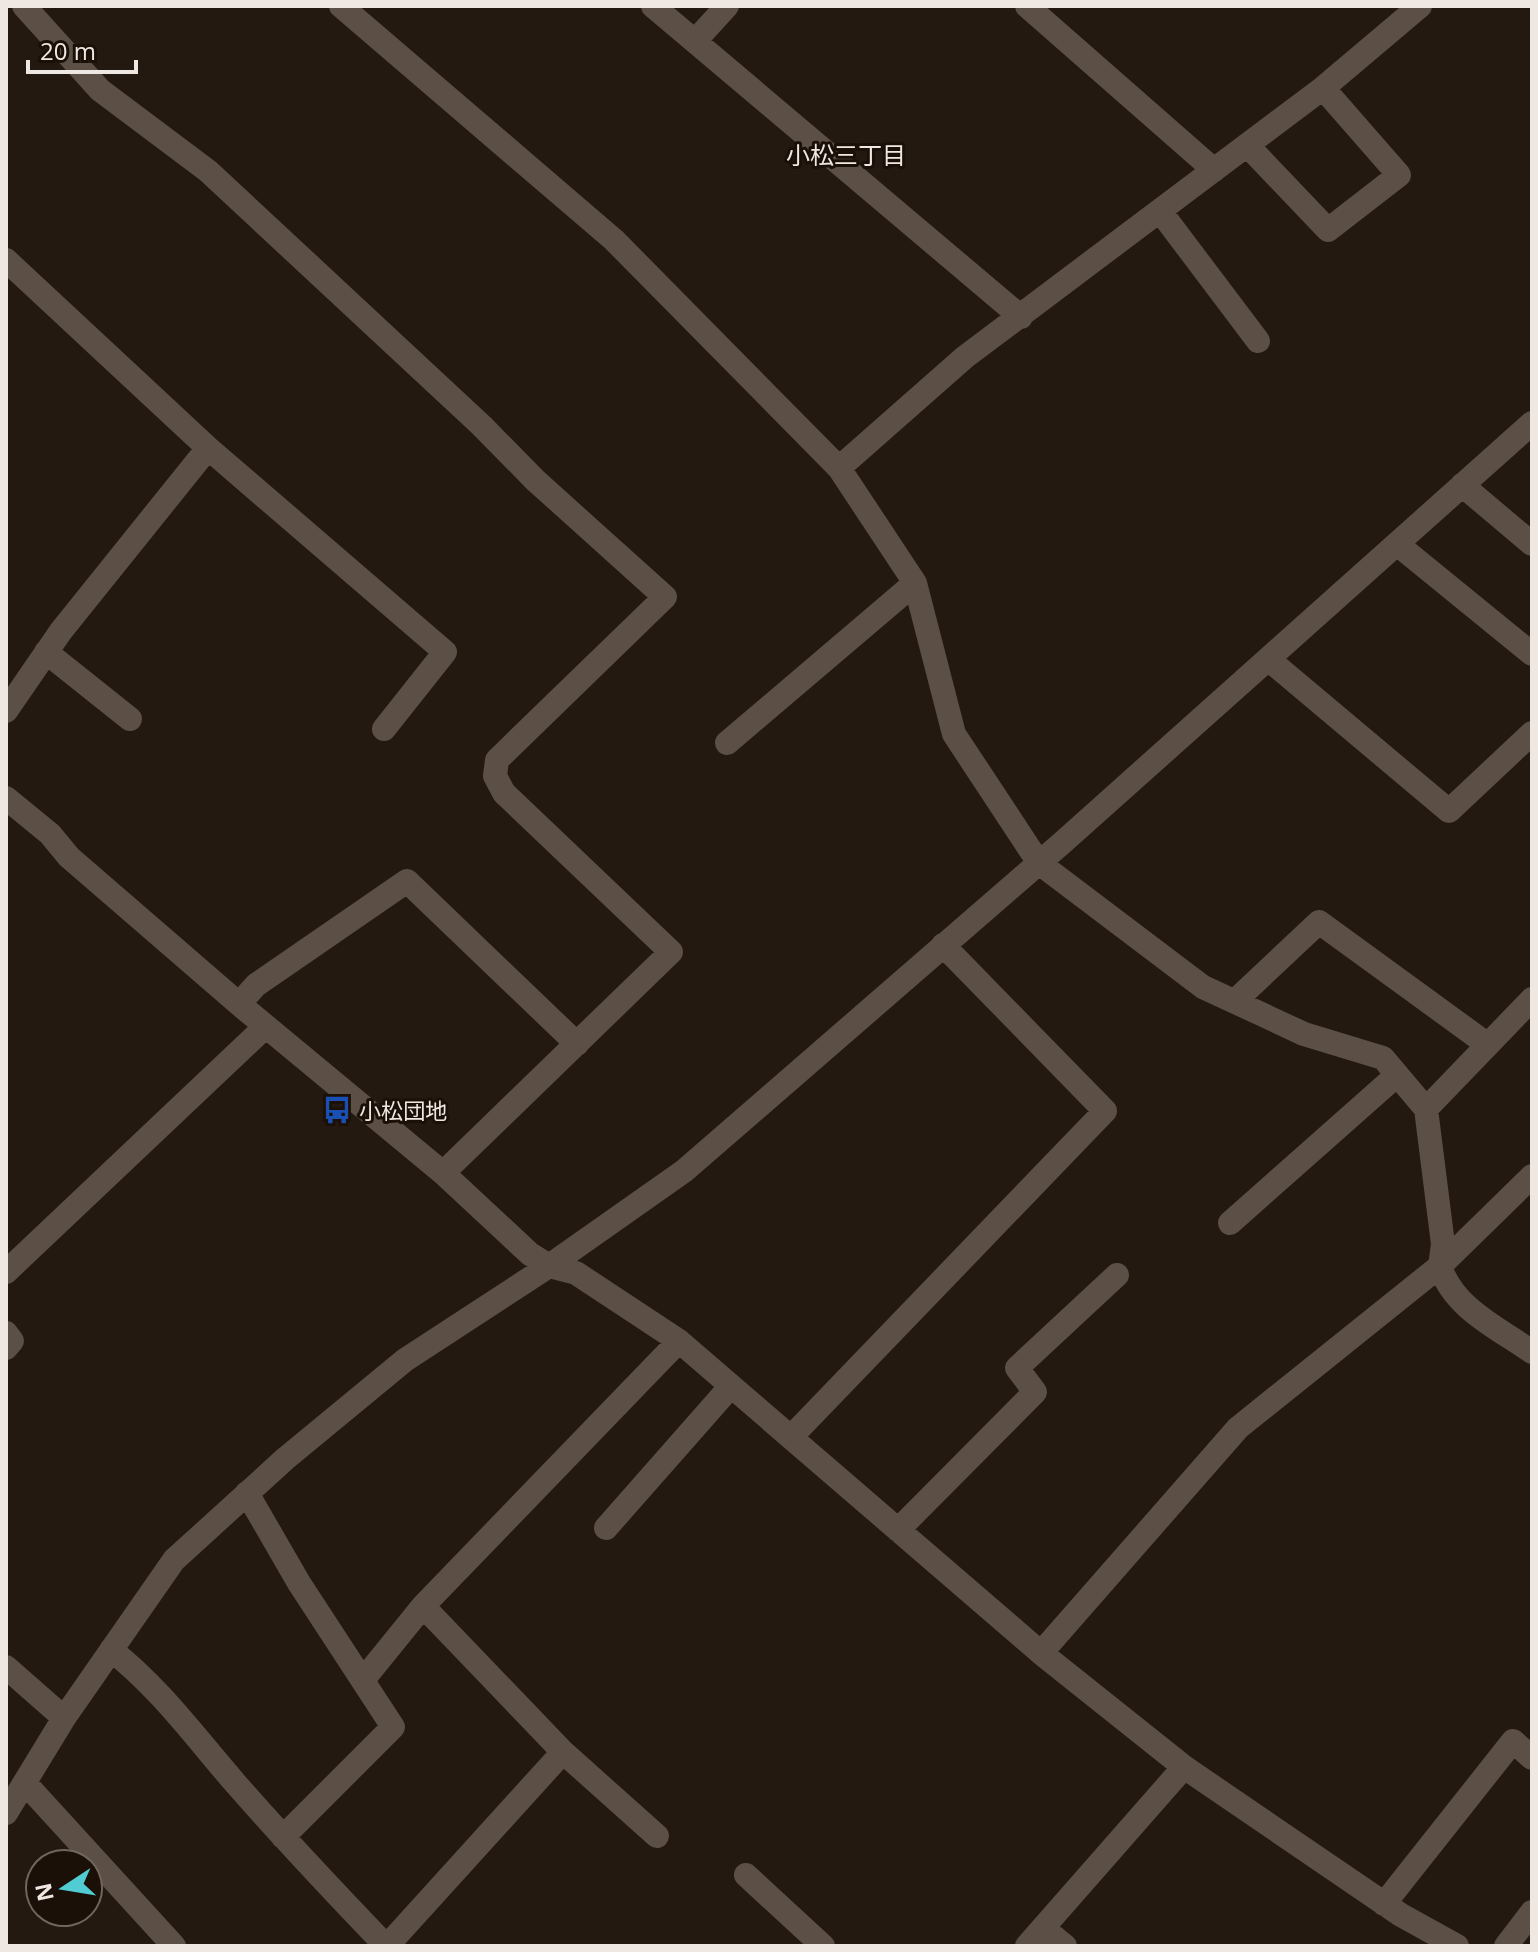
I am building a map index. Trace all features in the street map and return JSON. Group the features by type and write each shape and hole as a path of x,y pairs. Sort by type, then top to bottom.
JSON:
{"street":[{"path":"24,6 100,90 208,171 482,426 535,480 665,597 497,760 495,776 504,793 671,952 443,1173"},
{"path":"341,6 614,240 839,468 915,583 954,734 1039,863 1203,987 1304,1034 1383,1058 1426,1109 1443,1244 1440,1266 1445,1282 1456,1299 1532,1352"},
{"path":"653,6 1021,317"},
{"path":"695,41 727,6"},
{"path":"1027,6 1214,170"},
{"path":"839,468 965,357 1323,88 1411,9"},
{"path":"1247,145 1328,230 1399,175 1323,88"},
{"path":"1160,211 1258,341"},
{"path":"6,260 208,448 445,652 384,729"},
{"path":"6,1813 64,1718 174,1560 247,1493 405,1360 549,1266 684,1171 1039,863 1532,423"},
{"path":"6,711 46,652 208,448"},
{"path":"1462,485 1532,544"},
{"path":"1397,544 1532,654"},
{"path":"727,743 915,583"},
{"path":"46,652 130,719"},
{"path":"1268,659 1449,811 1532,733"},
{"path":"6,798 50,834 69,857 265,1027 443,1173 530,1254 549,1266 576,1273 679,1341 1041,1653 1184,1767 1384,1904 1457,1946"},
{"path":"239,1004 256,985 407,881 577,1044"},
{"path":"1235,1001 1319,922 1488,1045"},
{"path":"791,1437 1105,1111 943,945"},
{"path":"1426,1109 1532,999"},
{"path":"6,1272 265,1027"},
{"path":"1230,1223 1397,1075"},
{"path":"1041,1653 1238,1428 1440,1266 1532,1176"},
{"path":"898,1530 1035,1392 1017,1368 1117,1275"},
{"path":"6,1333 12,1341 6,1348"},
{"path":"363,1680 423,1606 679,1341"},
{"path":"606,1528 731,1386"},
{"path":"247,1493 299,1583 393,1727 283,1837"},
{"path":"423,1606 563,1752 657,1836"},
{"path":"111,1650 154,1690 283,1837 387,1946 563,1752"},
{"path":"6,1667 64,1718"},
{"path":"1384,1904 1513,1741 1532,1758"},
{"path":"1065,1946 1035,1937 1184,1767"},
{"path":"25,1783 174,1946"},
{"path":"746,1875 823,1946"},
{"path":"1506,1946 1532,1912"}],"place":[{"name":"小松団地","path":"337,1110"}],"district":[{"name":"小松三丁目","path":"846,154"}]}
